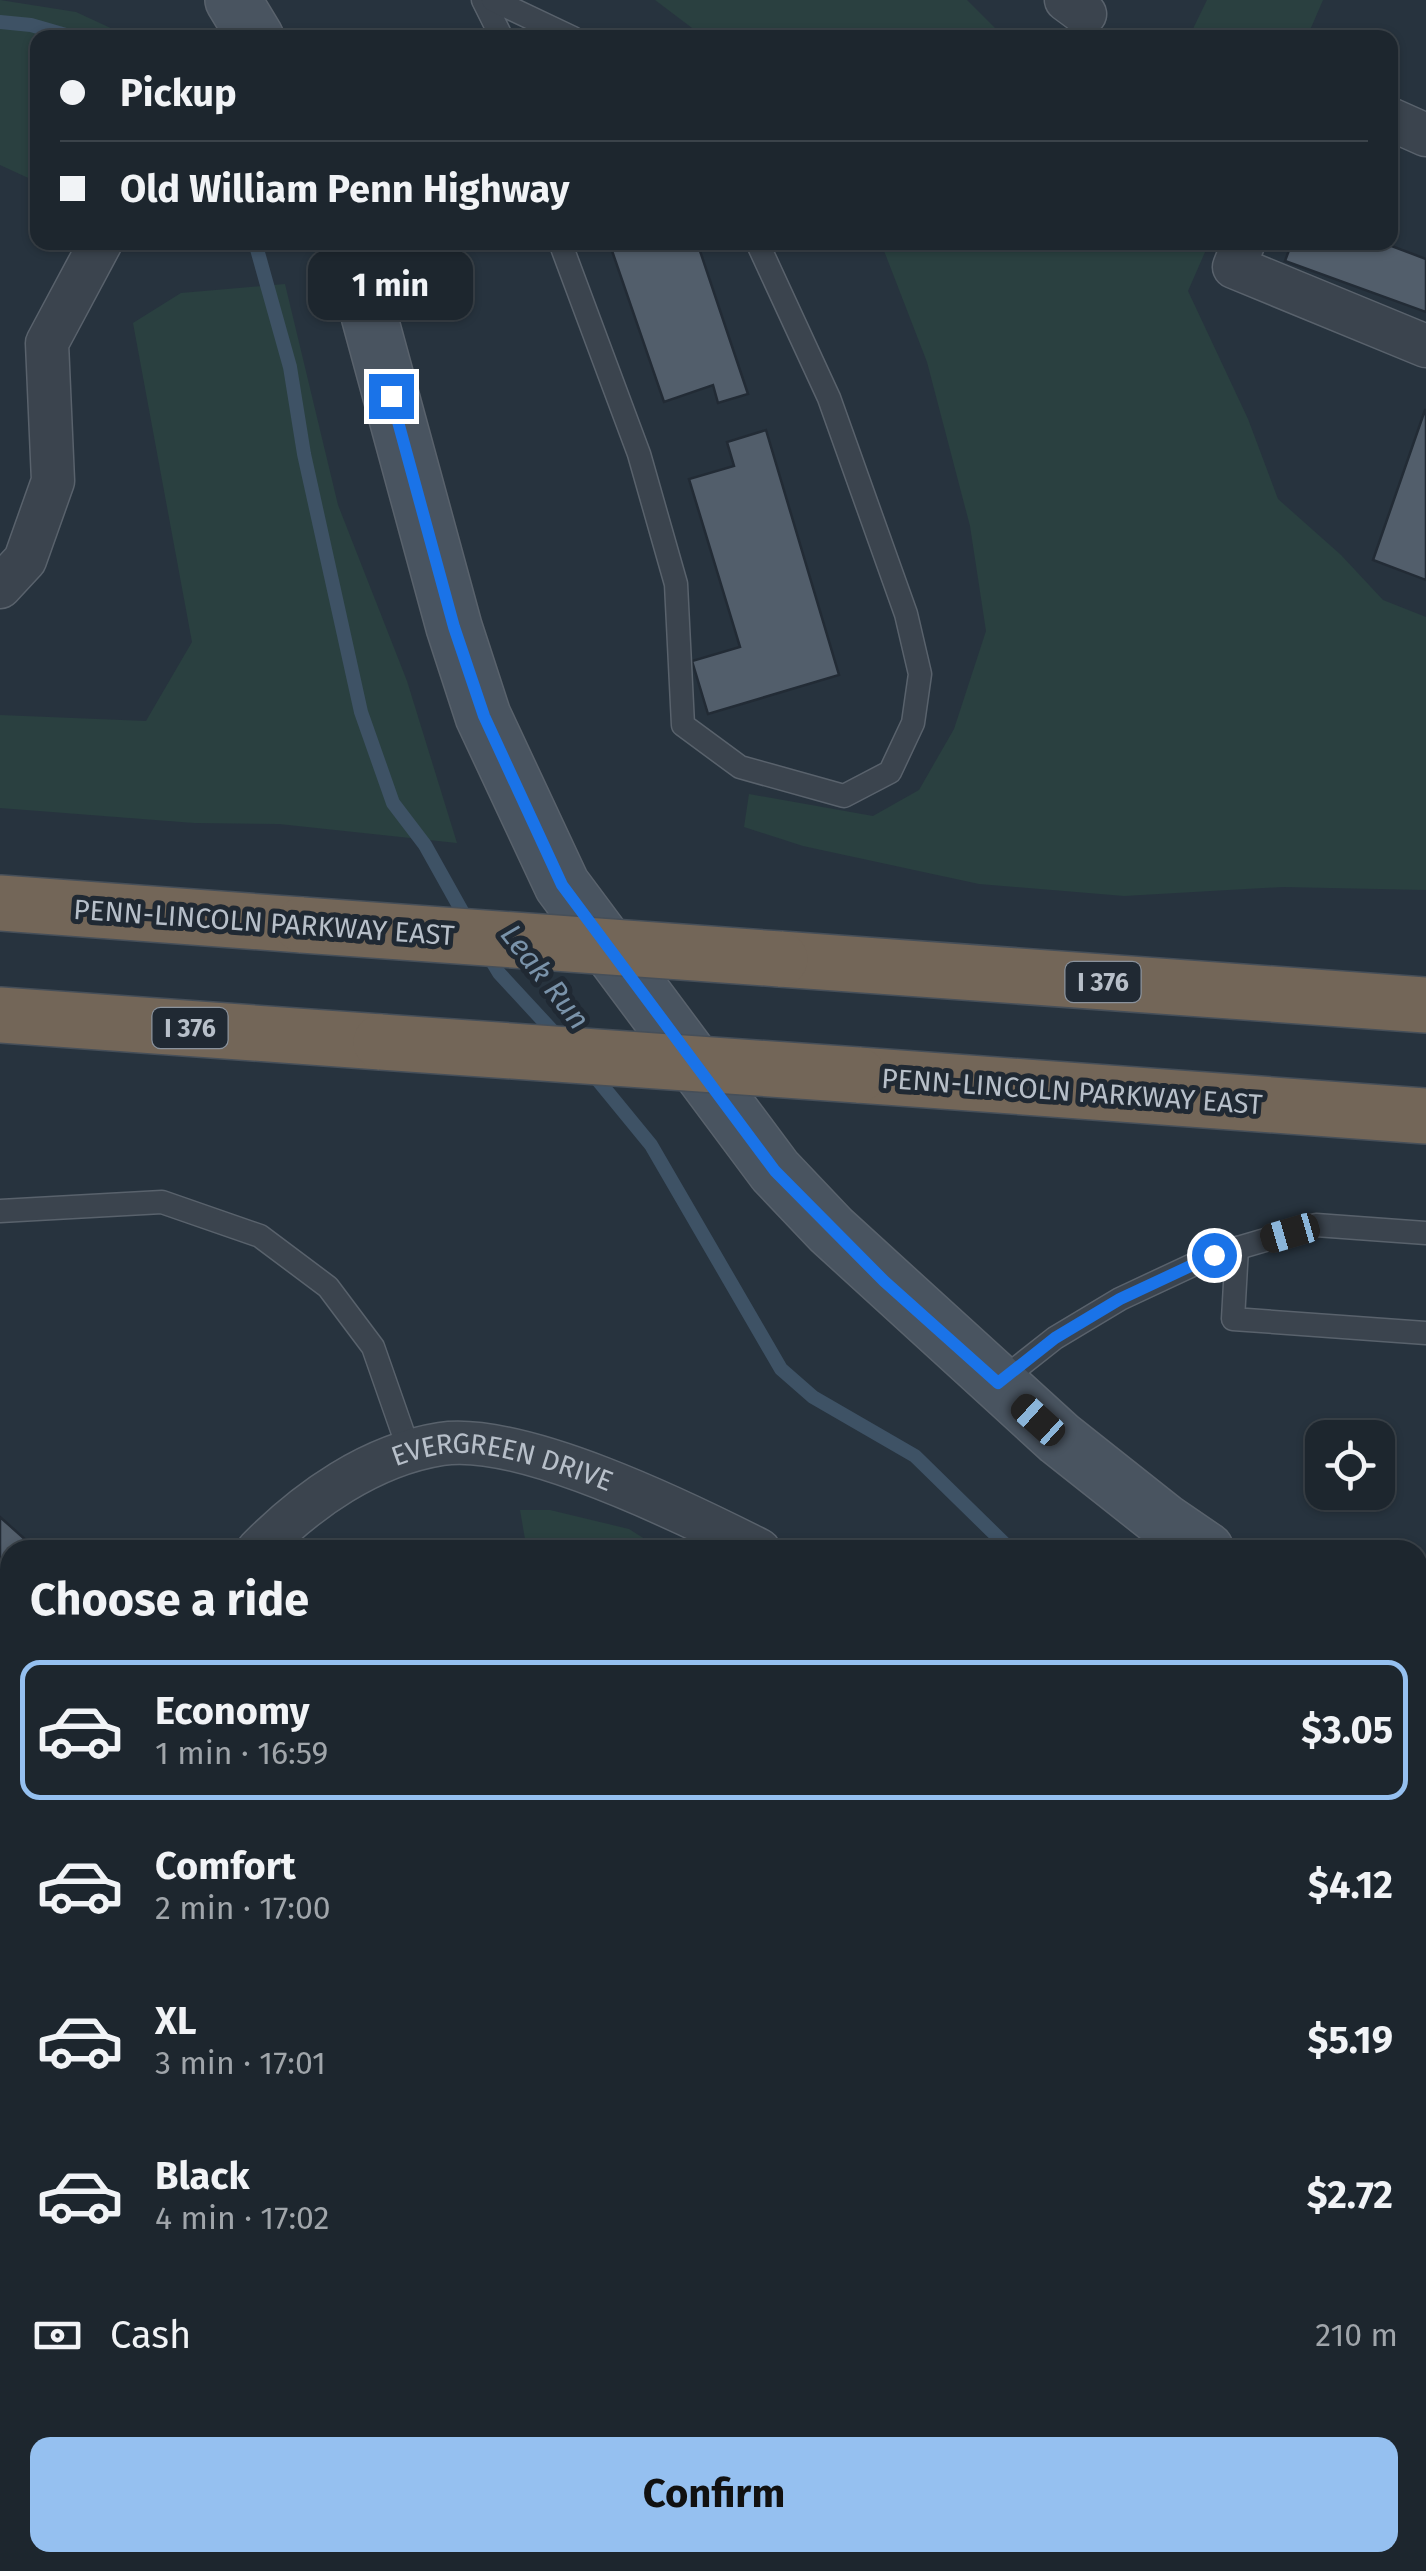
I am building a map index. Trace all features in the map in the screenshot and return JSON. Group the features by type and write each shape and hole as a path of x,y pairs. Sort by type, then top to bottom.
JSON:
{"highway":[{"name":"PENN-LINCOLN PARKWAY EAST","path":"0,904 1426,1005"},
{"name":"PENN-LINCOLN PARKWAY EAST","path":"0,1014 1426,1116"}],"main road":[{"path":"233,0 251,30"},
{"path":"351,250 454,627 520,800 562,885 775,1171 884,1281 998,1383 1074,1450 1193,1540"}],"street":[{"path":"1398,122 1426,134"},
{"path":"0,587 25,560 52,482 48,343 98,250"},
{"path":"1241,250 1234,267 1426,346"},
{"name":"EVERGREEN DRIVE","path":"270,1540 325,1493 376,1463 443,1444 499,1445 586,1473 739,1540"}],"lane":[{"path":"483,0 498,30"},
{"path":"494,0 556,30"},
{"path":"563,250 639,454 676,584 683,725 740,767 844,796 890,772 913,723 920,674 906,614 829,398 761,250"},
{"path":"0,1211 162,1202 260,1236 328,1287 373,1347 410,1453"},
{"path":"998,1383 1055,1338 1120,1299 1214,1255 1316,1225 1426,1233"},
{"path":"1237,1248 1233,1319 1426,1333"}],"green space":[{"path":"0,0 76,12 115,30 30,30 30,179 0,165"},
{"path":"655,0 967,0 997,30 695,30"},
{"path":"1207,0 1323,0 1310,30 1192,30"},
{"path":"884,250 1206,250 1188,291 1248,419 1278,499 1341,555 1383,600 1426,617 1426,890 1283,887 1124,896 979,884 803,846 744,827 749,794 873,816 919,790 954,729 986,631 970,526 927,362"},
{"path":"285,284 338,505 407,681 457,843 279,824 194,823 0,808 0,715 146,721 192,642 133,323 181,293"},
{"path":"520,1510 550,1510 629,1529 646,1540 527,1540"}],"building":[{"path":"1398,248 1426,259 1426,312 1285,261 1289,250"},
{"path":"612,250 700,250 748,394 718,403 713,385 664,402"},
{"path":"1426,410 1426,580 1373,560"},
{"path":"766,430 839,675 708,714 692,661 740,647 689,479 734,466 727,442"},
{"path":"0,1517 26,1540 0,1540"}],"waterway":[{"name":"Leak Run","path":"0,22 48,30"},
{"name":"Leak Run","path":"257,250 290,367 304,454 361,712 393,803 425,845 468,922"},
{"name":"Leak Run","path":"487,953 499,973 560,1039"},
{"name":"Leak Run","path":"592,1073 651,1145 781,1369 813,1397 915,1456 1001,1540"}],"route":[{"path":"391,396 454,627 484,716 562,885 775,1171 830,1230 998,1383 1055,1338 1120,1299 1214,1255"}]}
